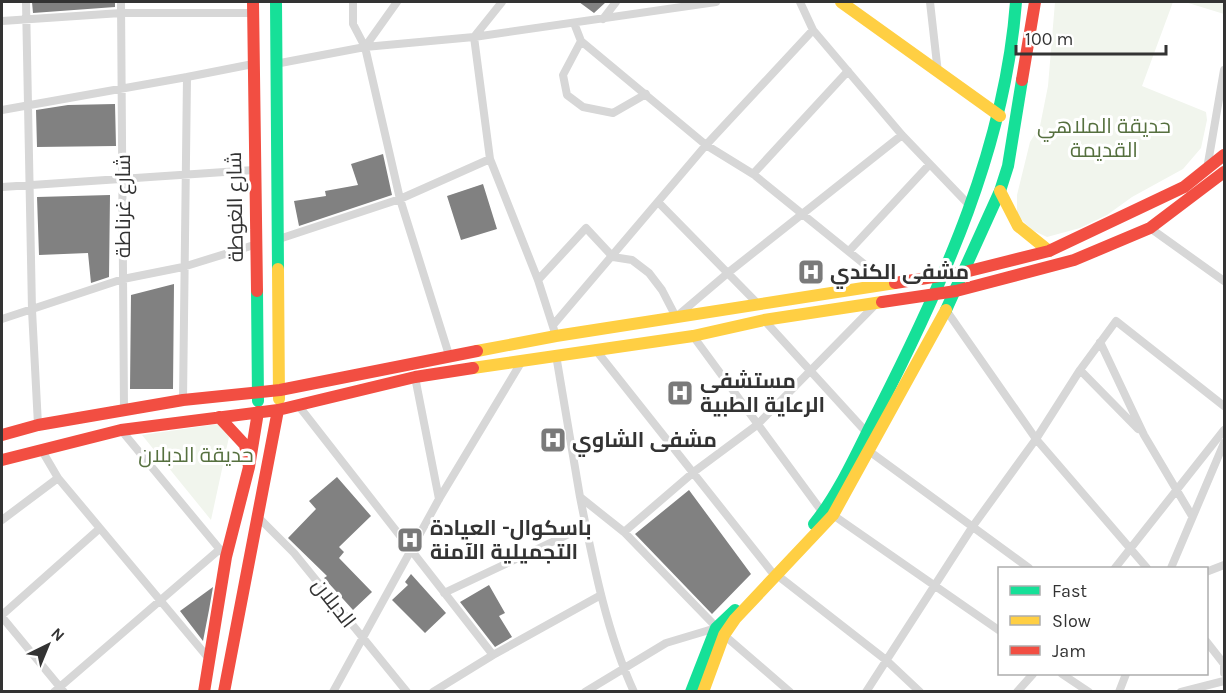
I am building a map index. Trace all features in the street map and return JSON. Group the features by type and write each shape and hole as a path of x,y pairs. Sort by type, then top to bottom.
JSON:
{"main road":[{"path":"225,690 280,390 276,2"},
{"path":"841,2 1000,116"},
{"path":"828,514 935,293 971,207 1000,116 1014,30 1016,2"},
{"path":"692,692 720,632 828,514 869,451 956,291 1000,191 1008,166 1035,2"},
{"name":"شارع الغوطة","path":"204,692 223,553 249,467 258,412 254,246 253,8"},
{"path":"2,435 38,425 183,400 259,394 449,355 555,330 676,317 965,272 1049,251 1184,187 1224,155"},
{"path":"2,460 121,430 278,410 415,377 693,336 764,320 956,291 1009,279 1074,260 1150,228 1224,172"},
{"path":"1000,191 1018,228 1026,237 1049,251"},
{"path":"219,417 245,445 249,467"},
{"path":"703,692 720,632"}],"street":[{"path":"26,2 32,310 38,425"},
{"name":"شارع غرناطة","path":"121,2 124,410"},
{"path":"353,2 353,24 365,47 400,199 449,355"},
{"path":"365,47 397,2"},
{"path":"502,2 474,37 490,159 538,280 555,330"},
{"path":"603,19 616,2"},
{"path":"275,64 365,47 474,37 716,2"},
{"path":"800,2 813,30 902,135 971,207"},
{"path":"930,2 938,73"},
{"path":"2,21 121,13 253,8"},
{"path":"574,23 581,42 706,145 753,174 890,285"},
{"path":"555,330 706,145 813,30"},
{"path":"581,42 563,75 567,95 583,107 612,113 646,94"},
{"path":"2,110 253,64"},
{"path":"1207,169 1224,70"},
{"path":"753,174 848,71"},
{"path":"183,400 187,77"},
{"path":"538,280 586,228 613,257 632,260 650,273 676,317 729,272 902,135"},
{"path":"279,239 400,199 490,159"},
{"path":"849,250 929,165"},
{"path":"2,188 254,170"},
{"path":"658,202 759,305"},
{"path":"1150,228 1224,281"},
{"path":"2,318 123,279 183,267 254,246"},
{"path":"624,532 695,471 757,425 813,371 879,301"},
{"path":"946,310 1036,439 1146,567"},
{"path":"764,320 813,371 868,434"},
{"path":"866,692 973,526 1036,439 1080,370 1116,321 1224,406"},
{"path":"693,336 757,425 828,514 998,630"},
{"path":"1100,342 1144,435 1192,516"},
{"path":"595,349 695,471 774,573 886,660 920,692"},
{"path":"556,355 580,497 601,596 624,670 634,692"},
{"path":"333,692 439,499 522,361"},
{"path":"1080,370 1144,435"},
{"path":"415,377 439,499"},
{"path":"298,405 493,655"},
{"path":"99,529 2,616 59,690 159,601 223,553 121,430"},
{"path":"1116,567 1224,430"},
{"path":"1171,567 1224,443"},
{"path":"41,449 58,478 210,660"},
{"path":"869,451 1028,567"},
{"path":"2,520 58,478"},
{"path":"580,497 624,532 720,632 790,692"},
{"name":"الدبلان","path":"258,518 294,553 407,692"},
{"path":"444,593 586,526"},
{"path":"1208,571 1224,566"},
{"path":"433,692 493,655 601,596"},
{"path":"585,692 666,643 720,632"},
{"path":"1208,643 1224,663 1224,673"},
{"path":"1017,692 1033,675"},
{"path":"1064,675 1089,692"},
{"path":"1119,692 1126,675"},
{"path":"1181,692 1224,682 1223,692"}],"green space":[{"name":"حديقة الملاهي القديمة","path":"1055,2 1173,2 1142,86 1206,112 1207,120 1201,148 1183,169 1132,197 1107,215 1080,228 1047,237 1032,230 1017,215 1017,195 1030,142 1040,126 1048,86"},
{"path":"1185,2 1224,2 1224,14"},
{"name":"حديقة الدبلان","path":"218,424 229,437 211,520 142,435"}],"building":[{"path":"32,2 115,2 115,7 33,13"},
{"path":"579,2 606,2 594,13"},
{"path":"115,104 116,146 37,147 36,110 68,105"},
{"path":"383,154 392,195 299,226 294,201 326,196 325,191 358,185 351,164"},
{"path":"483,184 497,229 461,240 447,196"},
{"path":"110,195 109,277 91,283 88,253 39,255 37,197"},
{"path":"174,284 173,389 130,389 131,295"},
{"path":"337,477 371,516 339,547 344,552 339,558 372,592 353,610 324,578 327,576 288,538 316,509 309,501"},
{"path":"689,490 751,574 712,614 635,534"},
{"path":"411,574 446,613 425,633 392,600 408,585 405,582"},
{"path":"489,585 505,613 499,616 512,637 495,647 460,602"},
{"path":"213,587 209,610 203,641 180,611"}],"traffic: fast":[{"path":"276,2 278,269"},
{"path":"814,524 841,483 903,361 968,212 999,109 1010,56 1016,2"},
{"path":"946,310 1000,191 1008,166 1022,80"},
{"path":"257,291 258,401"},
{"path":"691,692 716,628 735,610"}],"traffic: slow":[{"path":"841,2 1000,116"},
{"path":"1000,191 1018,226 1049,251"},
{"path":"278,269 279,399"},
{"path":"477,351 556,336 895,283"},
{"path":"473,368 693,336 764,320 882,302"},
{"path":"703,692 724,635 735,619 833,515 946,310"}],"traffic: jam":[{"path":"253,2 257,291"},
{"path":"1022,80 1035,2"},
{"path":"895,283 965,272 1049,251 1184,187 1224,155"},
{"path":"882,302 956,291 1074,260 1150,228 1224,172"},
{"path":"2,435 38,425 183,400 280,390 477,351"},
{"path":"2,460 121,430 278,410 415,377 473,368"},
{"path":"224,692 278,410"},
{"path":"204,692 226,557 249,467 258,412"},
{"path":"219,417 245,445 249,467"}],"place":[{"name":"مشفى الكندي","path":"811,272"},
{"name":"مستشفى الرعاية الطبية","path":"680,393"},
{"name":"مشفى الشاوي","path":"553,440"},
{"name":"باسكوال- العيادة التجميلية الآمنة","path":"410,540"}]}
